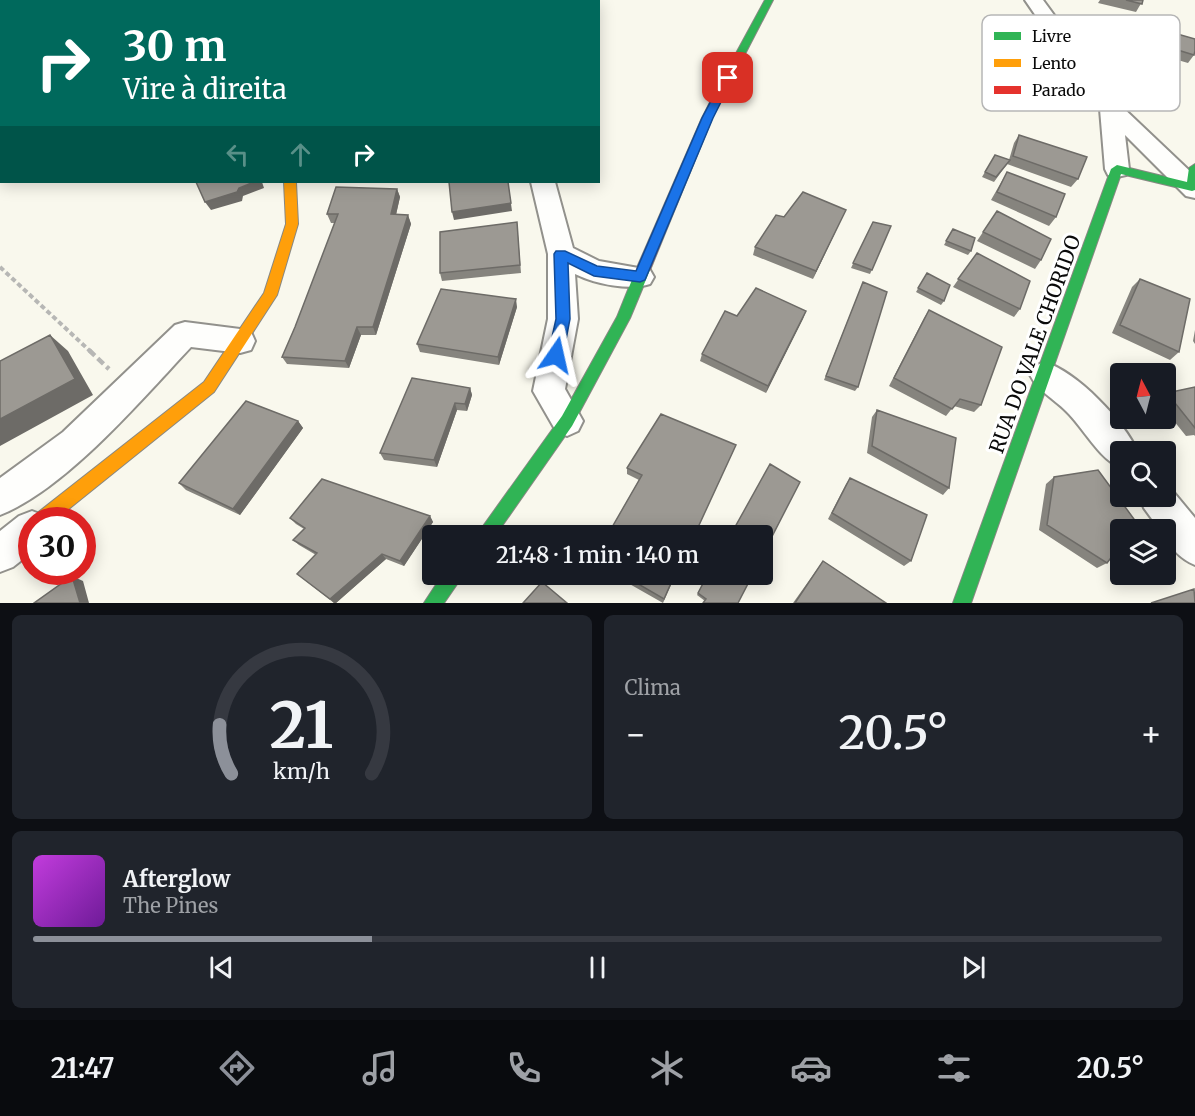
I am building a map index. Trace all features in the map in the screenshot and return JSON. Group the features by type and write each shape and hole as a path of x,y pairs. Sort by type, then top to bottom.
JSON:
{"street":[{"path":"492,525 567,421 623,318 707,118 769,0"},
{"path":"1111,111 1117,169 1194,182"},
{"path":"1112,111 1194,182"},
{"name":"RUA DO VALE CHORIDO","path":"962,603 1117,169"},
{"path":"58,507 209,387 270,295 292,224 290,183"},
{"path":"543,183 561,254 563,319 549,391 567,421"},
{"path":"561,254 594,271 640,276"},
{"path":"0,498 28,482 130,389 185,334 240,341"},
{"path":"1045,375 1061,385 1088,411 1112,441"},
{"path":"1164,507 1195,547"},
{"path":"0,554 18,540"},
{"path":"433,603 447,585"}],"path":[{"path":"0,267 130,389"}],"building":[{"path":"1126,0 1143,0 1142,4"},
{"path":"1180,35 1195,39 1194,55 1180,51"},
{"path":"1019,135 1087,157 1078,179 1013,156"},
{"path":"995,155 1010,160 996,177 985,172"},
{"path":"1007,172 1065,194 1056,217 997,192"},
{"path":"196,183 252,183 239,188 237,192 205,202"},
{"path":"449,183 508,183 511,203 452,212"},
{"path":"336,187 397,189 391,214 408,215 373,327 357,327 345,361 282,357 338,214 327,214"},
{"path":"803,192 846,210 816,271 755,247 776,215 784,217"},
{"path":"997,211 1051,239 1041,260 983,232"},
{"path":"517,222 520,265 440,273 440,232"},
{"path":"873,222 891,226 872,270 853,263"},
{"path":"953,229 975,238 971,251 946,241"},
{"path":"977,253 1030,281 1020,309 958,279"},
{"path":"927,273 950,285 944,301 918,288"},
{"path":"1140,279 1190,299 1179,352 1120,325"},
{"path":"863,282 887,292 858,387 826,376"},
{"path":"756,288 806,311 768,386 702,354 725,311 737,316"},
{"path":"441,289 516,299 498,357 417,344"},
{"path":"929,310 1002,347 981,405 960,399 952,409 894,378"},
{"path":"50,335 75,379 0,419 0,361"},
{"path":"412,378 470,388 465,404 455,403 434,460 380,453"},
{"path":"1195,387 1195,428 1176,404 1176,391"},
{"path":"246,401 298,421 233,509 179,483"},
{"path":"877,410 956,438 949,488 872,446"},
{"path":"661,414 736,445 699,525 613,525 642,475 627,468"},
{"path":"770,464 800,482 773,535 773,525 736,525"},
{"path":"1098,470 1110,486 1110,507 1125,507 1134,519 1110,519 1110,559 1107,563 1047,525 1054,477"},
{"path":"850,478 927,515 911,561 832,513"},
{"path":"322,479 430,516 400,561 382,554 330,599 297,574 317,553 293,540 305,528 290,518"},
{"path":"823,561 886,603 795,603"},
{"path":"59,585 75,585 80,603 34,603"},
{"path":"539,585 546,585 567,603 523,603"},
{"path":"640,585 670,585 664,599"},
{"path":"702,585 747,585 738,603 703,603 706,599 698,593"},
{"path":"1194,589 1195,603 1151,603"}],"traffic: fast":[{"path":"726,81 769,0"},
{"path":"962,603 1117,169 1192,187 1195,168"},
{"path":"492,525 567,421 623,318 643,270"},
{"path":"433,603 447,585"}],"traffic: slow":[{"path":"58,507 209,387 270,295 292,224 290,183"}],"traffic: jam":[{"path":"643,270 707,118 726,81"}],"route":[{"path":"556,355 563,319 561,254 594,271 640,276 707,118 728,78"}]}
